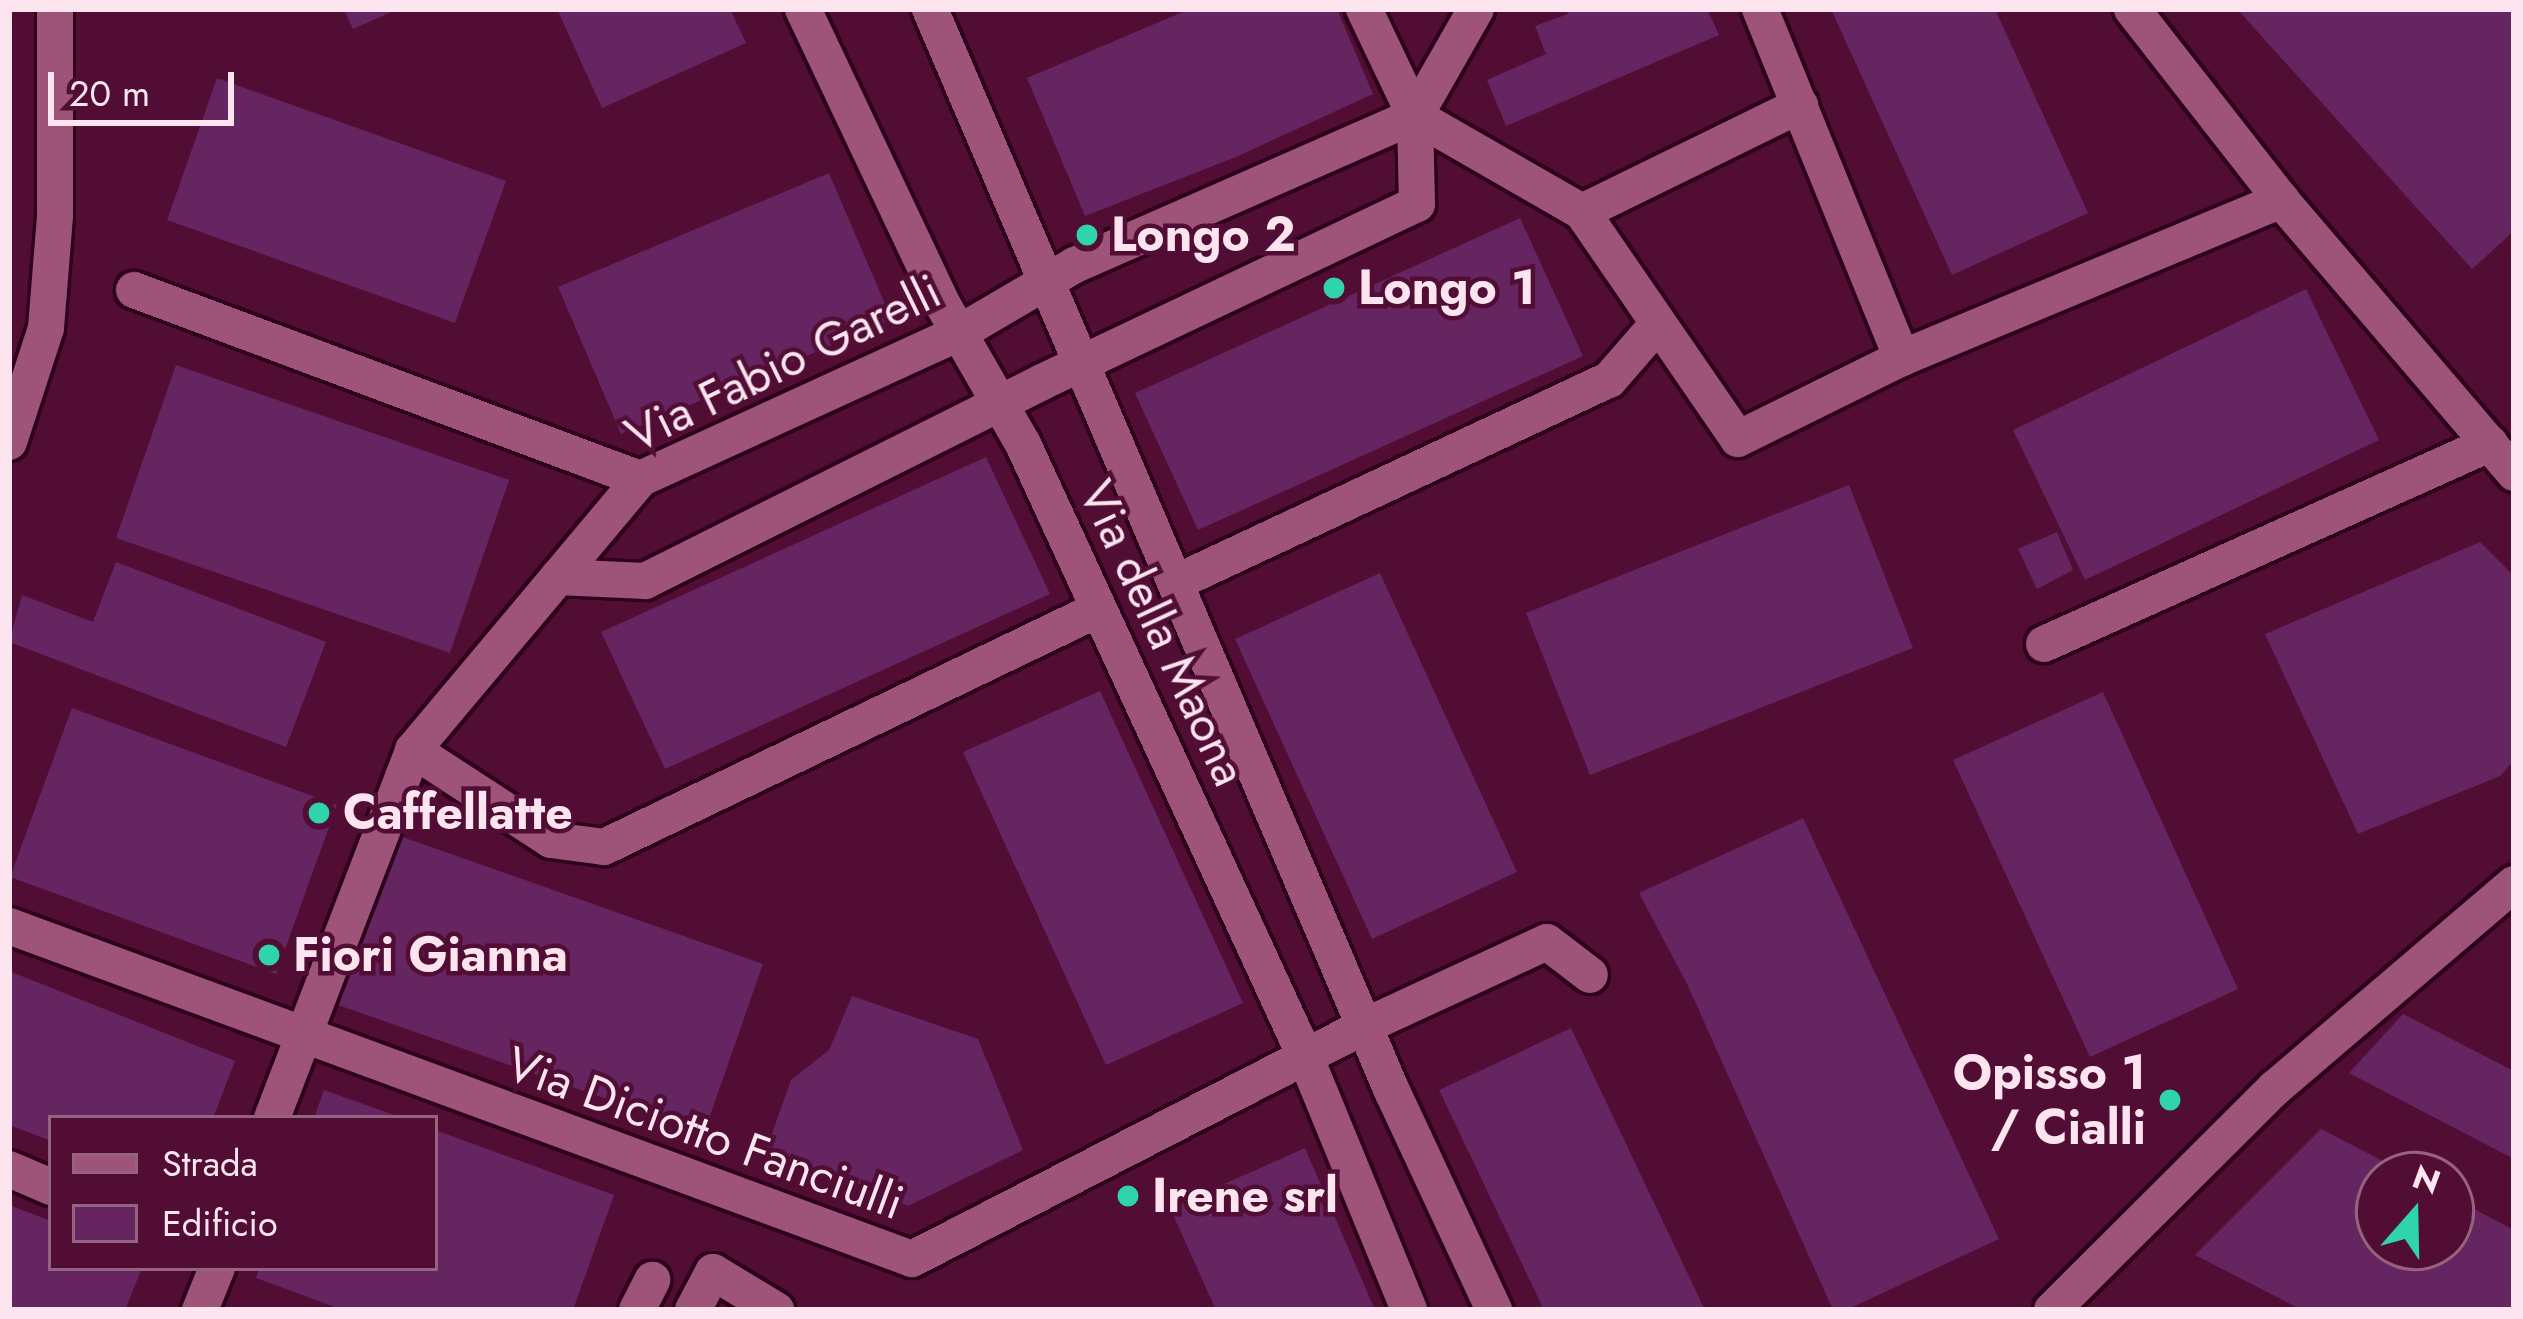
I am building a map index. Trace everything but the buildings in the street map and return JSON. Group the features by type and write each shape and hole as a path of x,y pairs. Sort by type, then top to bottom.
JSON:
{"street":[{"path":"9,442 46,328 55,215 55,9"},
{"name":"Via della Maona","path":"803,9 1099,609 1305,1057 1409,1310"},
{"name":"Via della Maona","path":"930,9 1060,273 1083,363 1177,582 1355,1031 1494,1310"},
{"path":"558,577 645,581 1042,382 1418,203 1415,116 1364,9"},
{"path":"1415,116 1477,9"},
{"path":"1760,9 1902,358"},
{"path":"2132,9 2281,200 2514,472"},
{"path":"1582,212 1800,105"},
{"path":"1415,116 1582,212 1738,439 1902,358 2281,200"},
{"name":"Via Fabio Garelli","path":"273,1115 412,750 640,479 959,333 1060,273 1415,116"},
{"path":"134,290 640,479"},
{"path":"1177,582 1609,380 1656,326"},
{"path":"2044,644 2490,444"},
{"path":"412,750 551,840 604,847 1099,609"},
{"path":"2053,1310 2275,1088 2514,884"},
{"name":"Via Diciotto Fanciulli","path":"9,926 913,1259 1355,1031 1547,942 1590,975"},
{"path":"9,1169 48,1186"},
{"path":"205,1309 217,1271"},
{"path":"693,1310 713,1272 776,1310"}],"place":[{"name":"Longo 2","path":"1087,235"},
{"name":"Longo 1","path":"1334,288"},
{"name":"Caffellatte","path":"319,813"},
{"name":"Fiori Gianna","path":"269,955"},
{"name":"Opisso 1 / Cialli","path":"2170,1100"},
{"name":"Irene srl","path":"1128,1196"}]}
